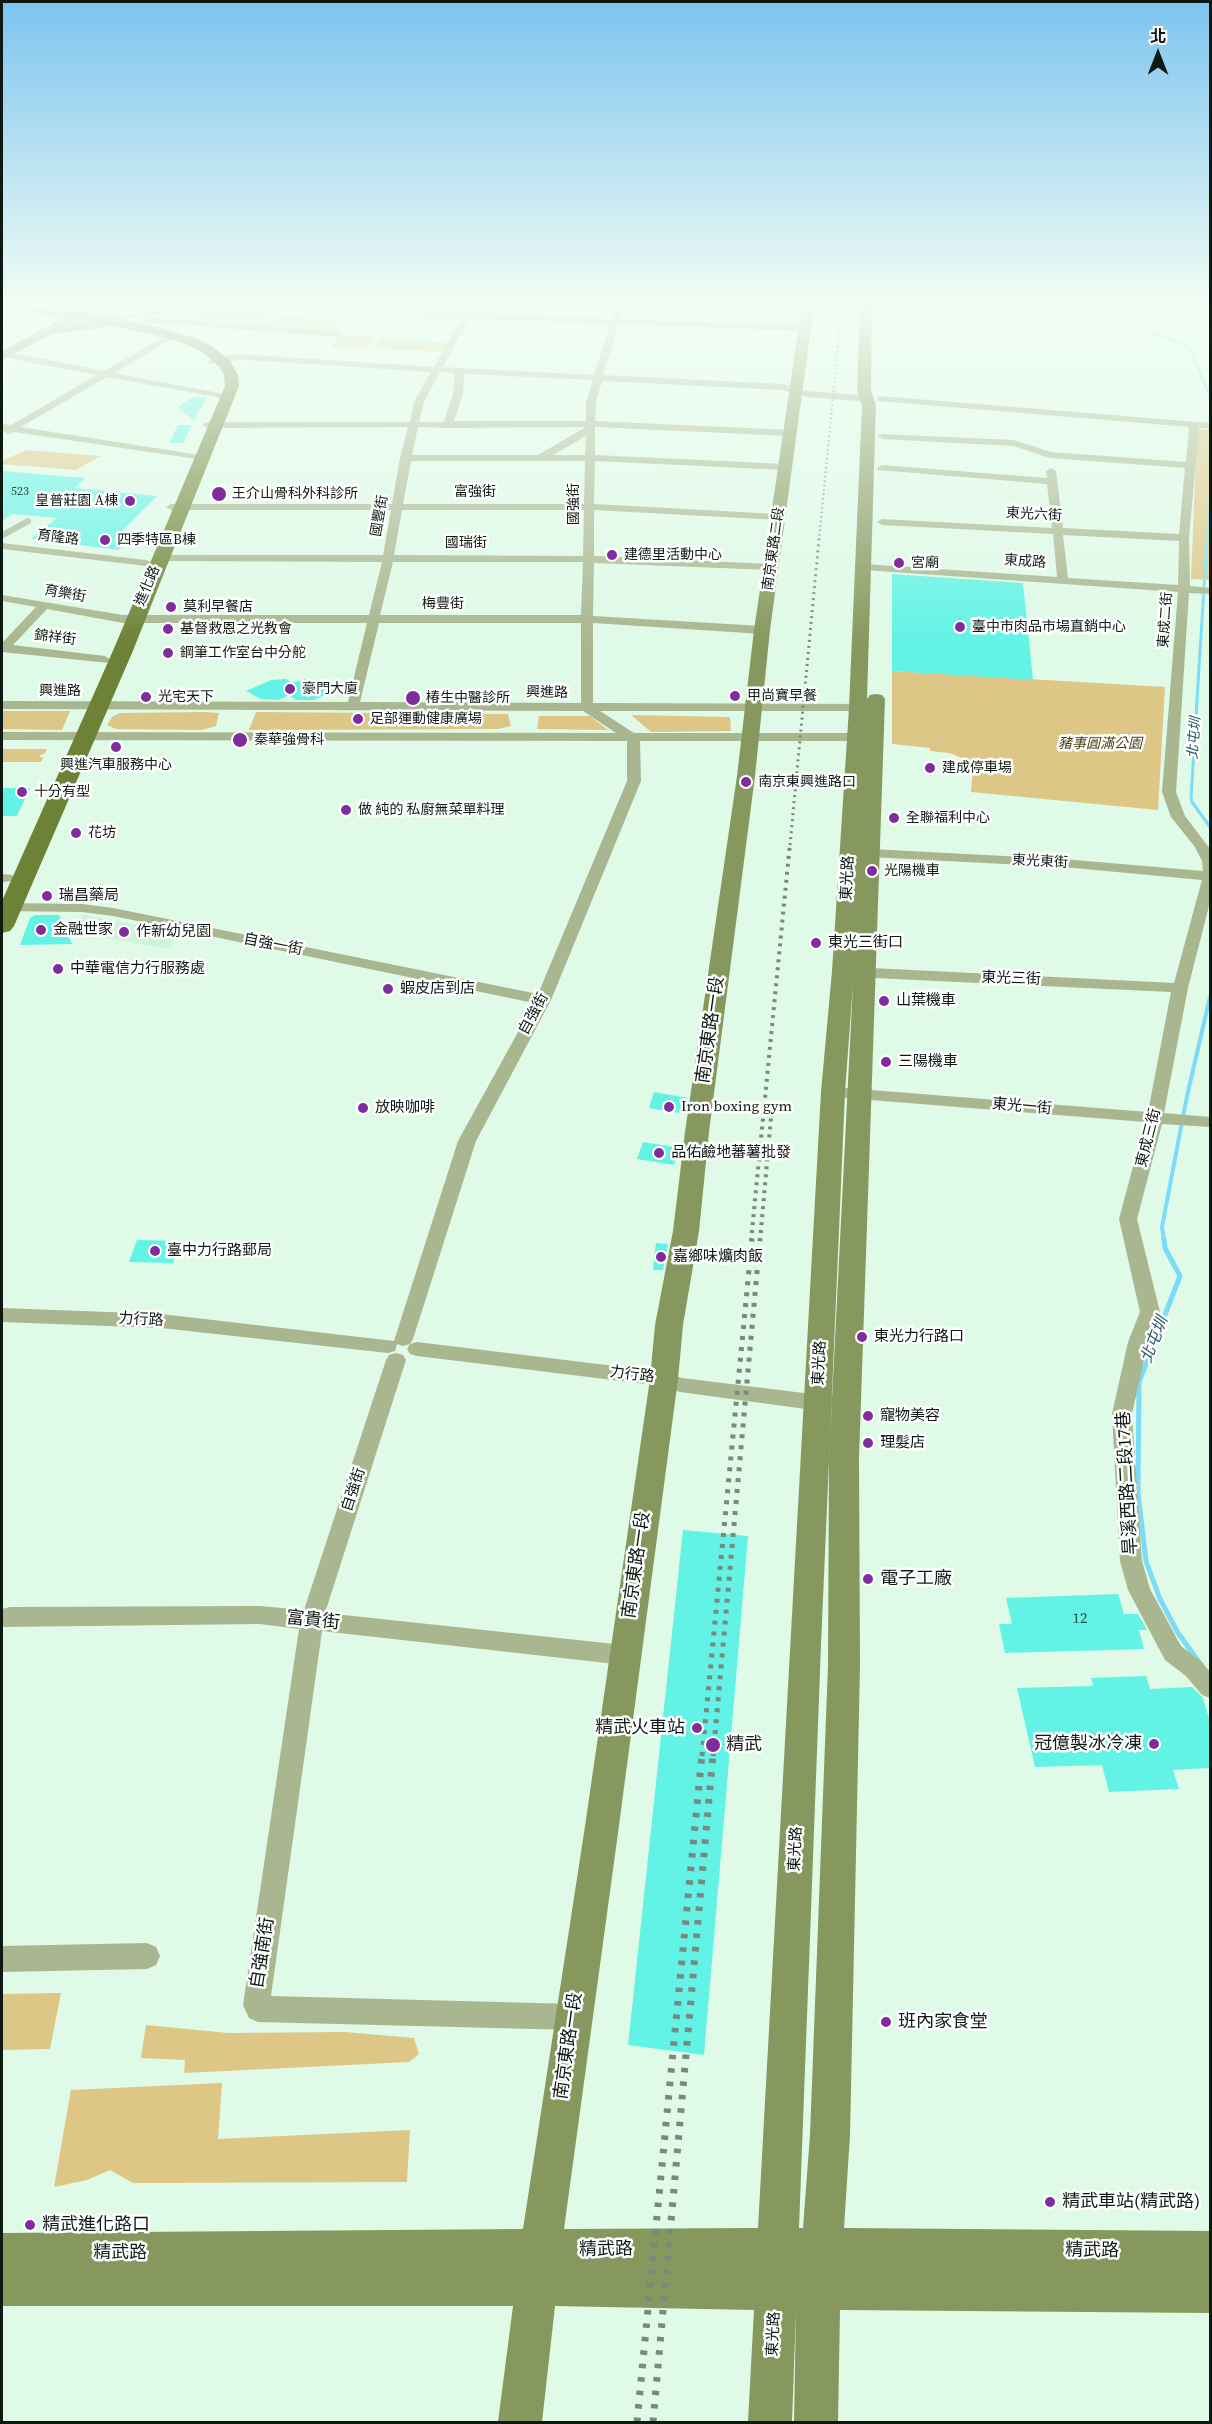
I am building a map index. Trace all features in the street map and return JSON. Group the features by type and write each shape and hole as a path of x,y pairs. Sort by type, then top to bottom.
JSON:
{"main road":[{"name":"進化路","path":"176,507 193,457 214,418"},
{"name":"進化路","path":"4,898 93,706 216,418"},
{"name":"進化路","path":"93,706 105,660 129,619"}],"street":[{"path":"2,435 7,428 25,418"},
{"name":"國豐街","path":"353,707 388,559 405,458 415,418"},
{"path":"448,424 450,418"},
{"name":"國強街","path":"587,708 590,418"},
{"name":"南京東路二段","path":"753,707 792,418"},
{"name":"東光路","path":"770,2422 804,1645 832,1405 865,736 876,568 874,418"},
{"name":"東光路","path":"877,418 883,457"},
{"path":"1109,418 1210,426"},
{"path":"212,425 448,424 790,433"},
{"name":"東成二街","path":"1194,425 1190,493 1184,537 1184,588 1169,792 1178,817 1202,846 1209,861 1210,875"},
{"path":"540,458 590,427"},
{"path":"7,428 193,457"},
{"path":"883,457 1014,443 1050,455 1190,465"},
{"path":"1050,455 1063,580"},
{"path":"883,457 1052,481"},
{"path":"405,458 589,458 785,467"},
{"name":"富強街","path":"176,507 590,507 778,517"},
{"path":"2,536 27,521"},
{"name":"東光六街","path":"882,523 1184,537"},
{"name":"育隆路","path":"2,546 153,561"},
{"name":"國瑞街","path":"153,561 588,559 771,567"},
{"name":"東成路","path":"876,568 1210,591"},
{"name":"育樂街","path":"2,598 129,619"},
{"path":"2,648 44,606"},
{"name":"梅豐街","path":"129,619 587,619 762,630"},
{"name":"錦祥街","path":"2,648 105,660"},
{"name":"東光路","path":"867,708 876,685"},
{"name":"興進路","path":"2,705 93,706 226,721 516,737 865,736"},
{"name":"興進路","path":"2,736 79,736 353,707 867,708"},
{"path":"516,737 519,707"},
{"name":"南京東路一段","path":"520,2422 539,2268 664,1379 669,1325 686,1231 697,1132 746,776 753,707"},
{"path":"587,708 633,738"},
{"name":"東光路","path":"853,972 870,853 865,736"},
{"name":"自強街","path":"312,1620 467,1141 543,1000 634,781 633,738"},
{"name":"東光東街","path":"870,853 1063,863 1210,875"},
{"name":"東成三街","path":"1126,1396 1138,1342 1150,1312 1128,1219 1155,1118 1180,988 1210,875"},
{"name":"自強一街","path":"4,898 113,912 543,1000"},
{"name":"東光三街","path":"853,972 1180,988"},
{"name":"東光一街","path":"847,1093 1210,1122"},
{"name":"力行路","path":"2,1315 161,1321 664,1379 680,1385 832,1405"},
{"name":"旱溪西路二段17巷","path":"1126,1396 1122,1414 1131,1561 1139,1590 1173,1653 1194,1669 1210,1688"},
{"name":"東光路","path":"816,2422 819,2290 830,2135 844,1665 832,1405"},
{"name":"富貴街","path":"2,1618 10,1616 260,1615 624,1655"},
{"name":"自強南街","path":"312,1620 288,1799 256,1994 258,2009 574,2017"},
{"path":"2,1959 147,1956"},
{"name":"精武路","path":"2,2285 539,2268 778,2248 1210,2252"},
{"name":"精武路","path":"2,2254 539,2268 776,2289 1210,2292"}],"shaded area":[{"name":"作新幼兒園","path":"83,915 180,933 167,949 69,931"}],"green space":[{"path":"1197,429 1210,430 1210,580 1191,579"},
{"path":"26,450 100,456 76,470 2,464 2,461"},
{"name":"豬事圓滿公園","path":"892,671 1165,687 1158,810 971,792 973,769 963,767 962,758 950,753 930,751 930,748 892,744"},
{"path":"2,711 70,711 62,730 2,729"},
{"path":"256,712 508,714 511,726 498,729 249,730"},
{"path":"120,713 219,713 216,726 201,730 116,729 107,725 112,717"},
{"path":"631,715 730,717 731,731 651,732"},
{"path":"539,716 590,716 608,730 537,729"},
{"path":"2,749 47,749 39,756 43,758 41,762 2,762"},
{"path":"61,1993 50,2049 2,2050 2,1994"},
{"path":"146,2025 228,2033 345,2032 414,2038 419,2054 409,2062 184,2073 185,2060 141,2058"},
{"path":"222,2083 218,2139 410,2130 407,2182 133,2183 110,2170 87,2180 54,2187 71,2090"}],"building":[{"path":"178,425 192,425 183,443 169,443"},
{"path":"2,471 85,478 75,488 157,496 119,534 135,536 119,550 31,539 57,518 11,514 2,522"},
{"name":"臺中市肉品市場直銷中心","path":"892,574 1023,583 1033,680 892,671"},
{"name":"豪門大廈","path":"286,679 292,683 306,679 315,680 334,691 314,700 296,700 289,695 279,700 261,699 246,691 271,680"},
{"path":"2,788 30,788 17,816 2,816"},
{"name":"金融世家","path":"35,915 59,915 72,944 20,945 30,918"},
{"path":"654,1092 688,1098 685,1114 649,1108"},
{"name":"品佑鹼地蕃薯批發","path":"643,1142 680,1148 674,1165 637,1159"},
{"name":"臺中力行路郵局","path":"137,1240 180,1241 173,1263 129,1262"},
{"name":"嘉鄉味爌肉飯","path":"656,1243 668,1244 663,1270 653,1270"},
{"name":"精武火車站","path":"683,1530 748,1536 704,2055 628,2045"},
{"path":"1118,1594 1124,1614 1138,1614 1147,1630 1139,1630 1144,1649 1005,1653 999,1624 1012,1624 1006,1598"},
{"name":"冠億製冰冷凍","path":"1146,1676 1150,1689 1192,1687 1203,1698 1210,1722 1210,1768 1173,1770 1179,1789 1109,1792 1102,1765 1035,1767 1017,1688 1093,1686 1091,1678"}],"waterway":[{"name":"北屯圳","path":"1207,540 1210,499"},
{"name":"北屯圳","path":"1207,539 1191,797 1192,802 1210,827"},
{"name":"北屯圳","path":"1164,1241 1162,1227 1187,1096 1210,997"},
{"name":"北屯圳","path":"1164,1239 1165,1248 1180,1276 1139,1382 1138,1493 1146,1561 1160,1599 1178,1633 1199,1662"}],"railway":[{"path":"819,540 831,418"},
{"path":"790,845 819,539"},
{"path":"751,1241 790,843"},
{"path":"760,1241 771,1117"},
{"path":"702,1756 752,1239"},
{"path":"713,1756 760,1239"},
{"path":"637,2422 702,1754"},
{"path":"653,2422 713,1754"}],"place":[{"name":"王介山骨科外科診所","path":"219,494"},
{"name":"皇普莊園 A棟","path":"130,501"},
{"name":"四季特區B棟","path":"105,540"},
{"name":"建德里活動中心","path":"612,555"},
{"name":"宮廟","path":"899,563"},
{"name":"莫利早餐店","path":"171,607"},
{"name":"臺中市肉品市場直銷中心","path":"960,627"},
{"name":"基督救恩之光教會","path":"168,629"},
{"name":"鋼筆工作室台中分舵","path":"168,653"},
{"name":"豪門大廈","path":"290,689"},
{"name":"甲尚寶早餐","path":"735,696"},
{"name":"光宅天下","path":"146,697"},
{"name":"椿生中醫診所","path":"413,698"},
{"name":"足部運動健康廣場","path":"358,719"},
{"name":"秦華強骨科","path":"240,740"},
{"name":"興進汽車服務中心","path":"116,747"},
{"name":"建成停車場","path":"930,768"},
{"name":"南京東興進路口","path":"746,782"},
{"name":"十分有型","path":"22,792"},
{"name":"做 純的 私廚無菜單料理","path":"346,810"},
{"name":"全聯福利中心","path":"894,818"},
{"name":"花坊","path":"76,833"},
{"name":"光陽機車","path":"872,871"},
{"name":"瑞昌藥局","path":"47,896"},
{"name":"金融世家","path":"41,930"},
{"name":"作新幼兒園","path":"124,932"},
{"name":"東光三街口","path":"816,943"},
{"name":"中華電信力行服務處","path":"58,969"},
{"name":"蝦皮店到店","path":"388,989"},
{"name":"山葉機車","path":"884,1001"},
{"name":"三陽機車","path":"886,1062"},
{"name":"Iron boxing gym","path":"669,1107"},
{"name":"放映咖啡","path":"363,1108"},
{"name":"品佑鹼地蕃薯批發","path":"659,1153"},
{"name":"臺中力行路郵局","path":"155,1251"},
{"name":"嘉鄉味爌肉飯","path":"661,1257"},
{"name":"東光力行路口","path":"862,1337"},
{"name":"寵物美容","path":"868,1416"},
{"name":"理髮店","path":"868,1443"},
{"name":"電子工廠","path":"868,1579"},
{"name":"精武火車站","path":"697,1728"},
{"name":"冠億製冰冷凍","path":"1154,1744"},
{"name":"精武","path":"713,1745"},
{"name":"班內家食堂","path":"886,2022"},
{"name":"精武車站(精武路)","path":"1050,2202"},
{"name":"精武進化路口","path":"30,2225"}]}
